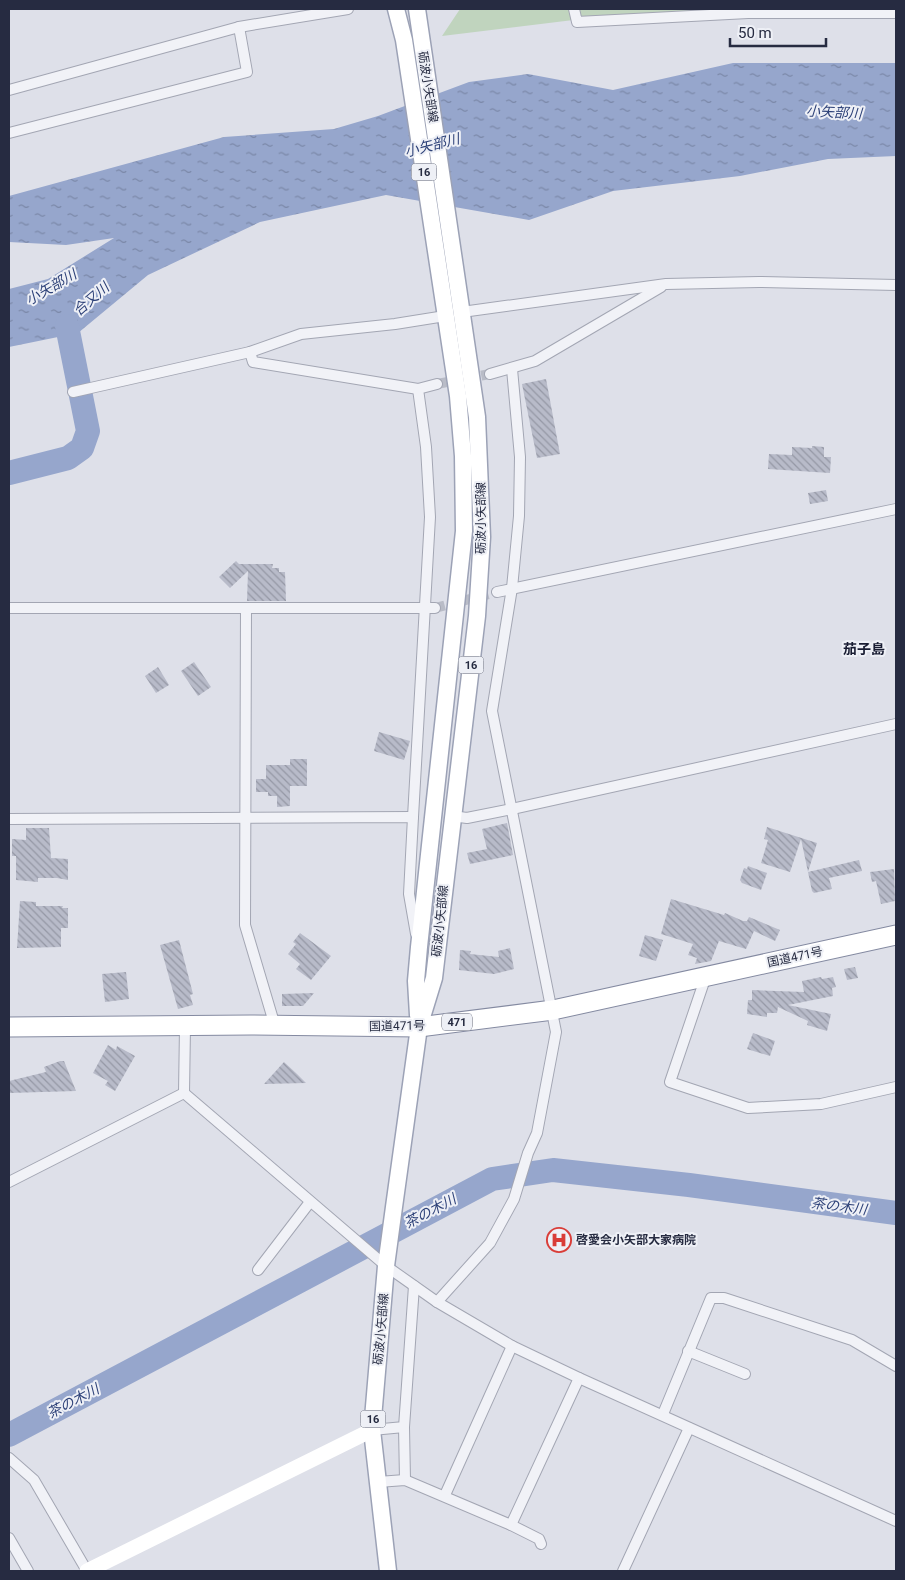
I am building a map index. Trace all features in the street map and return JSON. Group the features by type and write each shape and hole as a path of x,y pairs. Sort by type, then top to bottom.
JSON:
{"highway":[{"name":"国道471号","path":"9,1027 275,1026 419,1028 552,1010 896,935"}],"main road":[{"name":"砺波小矢部線","path":"396,9 404,40 458,396 463,456 464,531 419,947 416,981 419,1028"},
{"name":"砺波小矢部線","path":"388,1571 372,1430 386,1266 419,1028 434,978 477,616 482,537 478,417 417,9"}],"street":[{"path":"9,90 239,28 348,9"},
{"path":"574,9 577,22 748,13 896,13"},
{"path":"9,133 247,72 239,28"},
{"path":"461,306 666,284 768,282 896,285"},
{"path":"490,374 535,361 666,284"},
{"path":"73,392 250,352 301,334 396,324 444,310"},
{"path":"250,352 253,362 418,389 436,384"},
{"path":"436,1302 490,1243 514,1200 528,1153 537,1133 556,1032 492,711 512,588 519,516 520,457 512,369"},
{"path":"418,389 426,447 430,517 430,609 413,817 409,894 419,947"},
{"path":"497,592 896,509"},
{"path":"9,608 430,609"},
{"path":"246,608 244,926 275,1026"},
{"path":"452,816 467,818 512,809 896,724"},
{"path":"9,819 413,817"},
{"path":"706,976 670,1082 748,1108 821,1104 896,1087"},
{"path":"184,1093 186,1027"},
{"path":"9,1182 184,1093"},
{"path":"184,1093 386,1266 436,1302 512,1346 579,1378 663,1414 896,1521"},
{"path":"258,1270 310,1202"},
{"path":"405,1480 404,1427 414,1286"},
{"path":"663,1414 711,1298 724,1298 852,1340 896,1366"},
{"path":"445,1495 512,1346"},
{"path":"688,1351 745,1374"},
{"path":"511,1525 579,1378"},
{"path":"9,1458 34,1480 87,1571 372,1430 404,1427"},
{"path":"623,1571 690,1428"},
{"path":"378,1482 405,1480 445,1495 539,1539 541,1544"},
{"path":"9,1538 28,1571"}],"green space":[{"path":"460,9 896,9 606,16 442,36"}],"water":[{"name":"小矢部川","path":"733,63 896,63 896,156 828,159 740,176 613,191 529,220 386,195 260,222 148,275 78,333 81,355 66,362 58,337 9,347 9,289 48,279 114,238 66,245 9,242 9,196 224,137 334,129 378,116 469,82 528,74 613,90"}],"building":[{"path":"546,379 560,454 537,458 522,384"},
{"path":"812,446 824,447 824,457 831,457 830,473 768,469 769,454 792,455 792,447 812,448"},
{"path":"826,490 828,501 810,504 808,493"},
{"path":"236,561 239,564 273,564 272,568 279,568 279,572 285,572 286,601 247,601 248,571 230,588 219,577"},
{"path":"194,662 211,687 198,696 181,671"},
{"path":"158,667 169,685 156,693 145,676"},
{"path":"379,732 410,741 404,760 374,751"},
{"path":"290,759 307,759 307,786 290,786 290,806 277,807 277,796 268,796 268,792 256,792 256,779 266,779 266,765 290,765"},
{"path":"507,823 513,855 470,864 467,853 487,849 482,829"},
{"path":"767,827 817,843 808,872 801,839 790,872 761,863 768,840 764,839"},
{"path":"26,828 49,828 51,858 68,859 68,880 38,878 38,882 16,880 16,856 12,856 12,839 26,840"},
{"path":"859,860 862,871 829,878 832,889 814,893 812,891 808,872"},
{"path":"748,866 767,873 761,890 742,883 740,880 744,868 747,869"},
{"path":"894,869 895,901 881,904 876,881 872,882 870,872"},
{"path":"671,899 724,915 725,913 743,921 747,921 749,917 780,930 775,941 754,931 746,949 719,941 711,961 695,964 697,958 688,955 693,944 661,934"},
{"path":"20,901 36,902 36,906 63,906 62,908 68,908 68,928 61,928 61,947 17,948"},
{"path":"300,933 331,956 311,980 296,969 300,964 288,954 296,944 293,942"},
{"path":"645,935 663,940 656,961 639,956"},
{"path":"179,940 193,994 190,995 193,1005 178,1009 160,945"},
{"path":"510,948 514,969 494,974 459,970 460,950 471,951 470,954 499,957 498,951"},
{"path":"855,967 858,978 847,980 844,969"},
{"path":"126,972 129,999 105,1002 102,974"},
{"path":"821,977 822,979 833,977 836,987 832,988 833,996 788,1005 831,1014 827,1031 807,1025 808,1021 778,1007 777,1013 767,1013 767,1017 747,1014 748,1000 752,1000 752,990 804,992 802,981"},
{"path":"314,993 303,1006 282,1006 282,994"},
{"path":"753,1033 775,1041 770,1056 747,1049"},
{"path":"108,1045 116,1050 117,1046 135,1056 115,1091 105,1085 108,1081 93,1073"},
{"path":"64,1061 76,1091 9,1093 9,1081 46,1072 44,1067"},
{"path":"284,1062 297,1074 306,1083 264,1084"}],"waterway":[{"name":"合又川","path":"9,473 68,458 82,448 88,431 67,326"},
{"name":"茶の木川","path":"9,1435 492,1179 553,1170 689,1185 896,1213"}],"tunnel":[{"path":"437,384 490,374"},
{"path":"435,608 497,592"}],"place":[{"name":"啓愛会小矢部大家病院","path":"559,1240"}],"district":[{"name":"茄子島","path":"864,649"}]}
